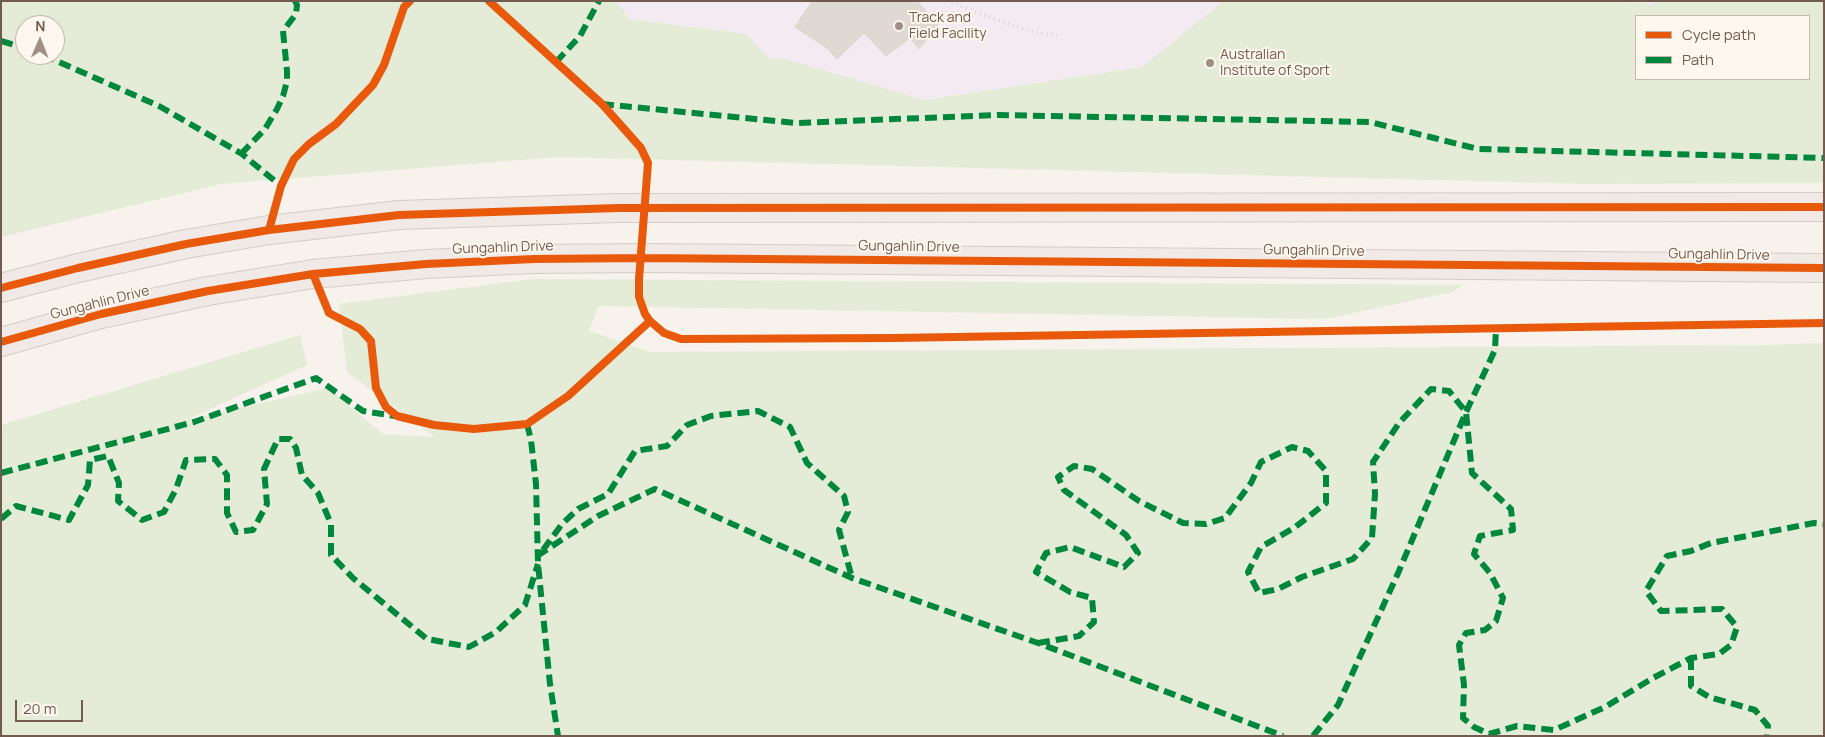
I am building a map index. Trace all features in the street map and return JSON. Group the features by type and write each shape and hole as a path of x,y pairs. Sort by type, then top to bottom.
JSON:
{"highway":[{"path":"1,288 78,268 186,244 269,230 399,215 618,208 1824,207"},
{"name":"Gungahlin Drive","path":"1,342 101,314 208,291 313,274 426,264 514,260 644,258 1824,268"}],"path":[{"path":"948,1 1038,34 1057,35"}],"shaded area":[{"name":"Australian Institute of Sport","path":"617,1 1824,1 1810,74 1810,15 1635,15 1635,79 1542,86 1142,67 923,100 768,58 747,34 629,19"}],"green space":[{"path":"1,1 617,1 629,19 747,34 768,58 786,59 924,100 1142,67 1224,1 1608,1 1650,4 1663,1 1824,1 1824,183 1590,184 558,157 221,184 1,237"},
{"path":"533,279 1463,285 1452,292 1326,319 599,306 589,331 650,352 1766,345 1824,343 1824,736 1,736 1,425 300,335 307,365 186,420 328,388 383,434 435,437 347,372 339,304"}],"building":[{"path":"812,1 917,1 938,24 919,49 910,38 886,56 864,33 837,59 828,49 795,27"}],"marked path":[{"path":"241,154 265,129 283,96 287,81 283,31 296,14 297,5 295,1"},
{"path":"556,62 580,36 599,1"},
{"path":"1,41 15,45"},
{"path":"65,65 159,106 242,154 281,186"},
{"path":"602,104 796,123 998,115 1370,122 1478,149 1824,158"},
{"path":"1313,736 1338,705 1399,571 1466,412 1495,350 1496,328"},
{"path":"1,473 194,422 316,378 363,411 395,416"},
{"path":"1038,643 1079,636 1094,622 1092,598 1070,592 1036,572 1046,553 1070,547 1124,567 1138,553 1126,535 1064,490 1058,477 1074,466 1092,469 1139,501 1183,523 1206,524 1225,518 1251,483 1261,462 1292,447 1308,451 1326,471 1326,503 1294,528 1261,547 1248,572 1259,593 1278,589 1302,577 1353,559 1372,538 1375,494 1373,462 1399,423 1431,389 1449,391 1466,412 1472,473 1511,509 1513,530 1480,536 1474,554 1490,573 1503,598 1496,621 1485,630 1466,633 1459,645 1464,685 1463,718 1474,727 1489,734 1517,726 1554,730 1605,707 1691,658 1719,654 1731,645 1737,627 1722,609 1661,611 1646,591 1667,556 1691,551 1711,543 1814,523 1824,524"},
{"path":"543,550 562,524 578,509 608,494 635,451 667,446 687,425 711,416 758,411 790,427 807,463 844,496 848,512 839,530 852,578"},
{"path":"527,424 531,440 536,484 538,564 550,684 558,736"},
{"path":"1,519 16,506 69,520 88,485 90,460 108,456 119,483 118,501 142,520 164,512 176,489 186,460 215,459 227,475 227,513 236,532 253,530 267,504 264,469 278,439 290,439 296,448 302,475 318,493 331,524 331,555 353,578 427,639 469,647 496,632 525,605 538,564"},
{"path":"537,556 598,516 655,489 852,578 1038,643 1283,736"},
{"path":"1691,658 1691,686 1709,697 1755,710 1768,726 1767,736"}],"cycle path":[{"path":"269,230 281,186 294,159 309,144 336,124 373,85 384,65 404,7 410,1"},
{"path":"489,1 602,104 641,148 648,163 639,297 645,314 650,321 664,333 681,339 893,338 1824,323"},
{"path":"1,288 78,268 186,244 269,230 399,215 618,208 1824,207"},
{"path":"1,342 101,314 208,291 313,274 426,264 534,259 643,258 1824,268"},
{"path":"313,274 329,313 360,329 371,341 376,388 386,407 397,416 434,425 474,429 527,424 568,396 650,321"}],"place":[{"name":"Track and Field Facility","path":"899,26"},
{"name":"Australian Institute of Sport","path":"1210,63"}]}
